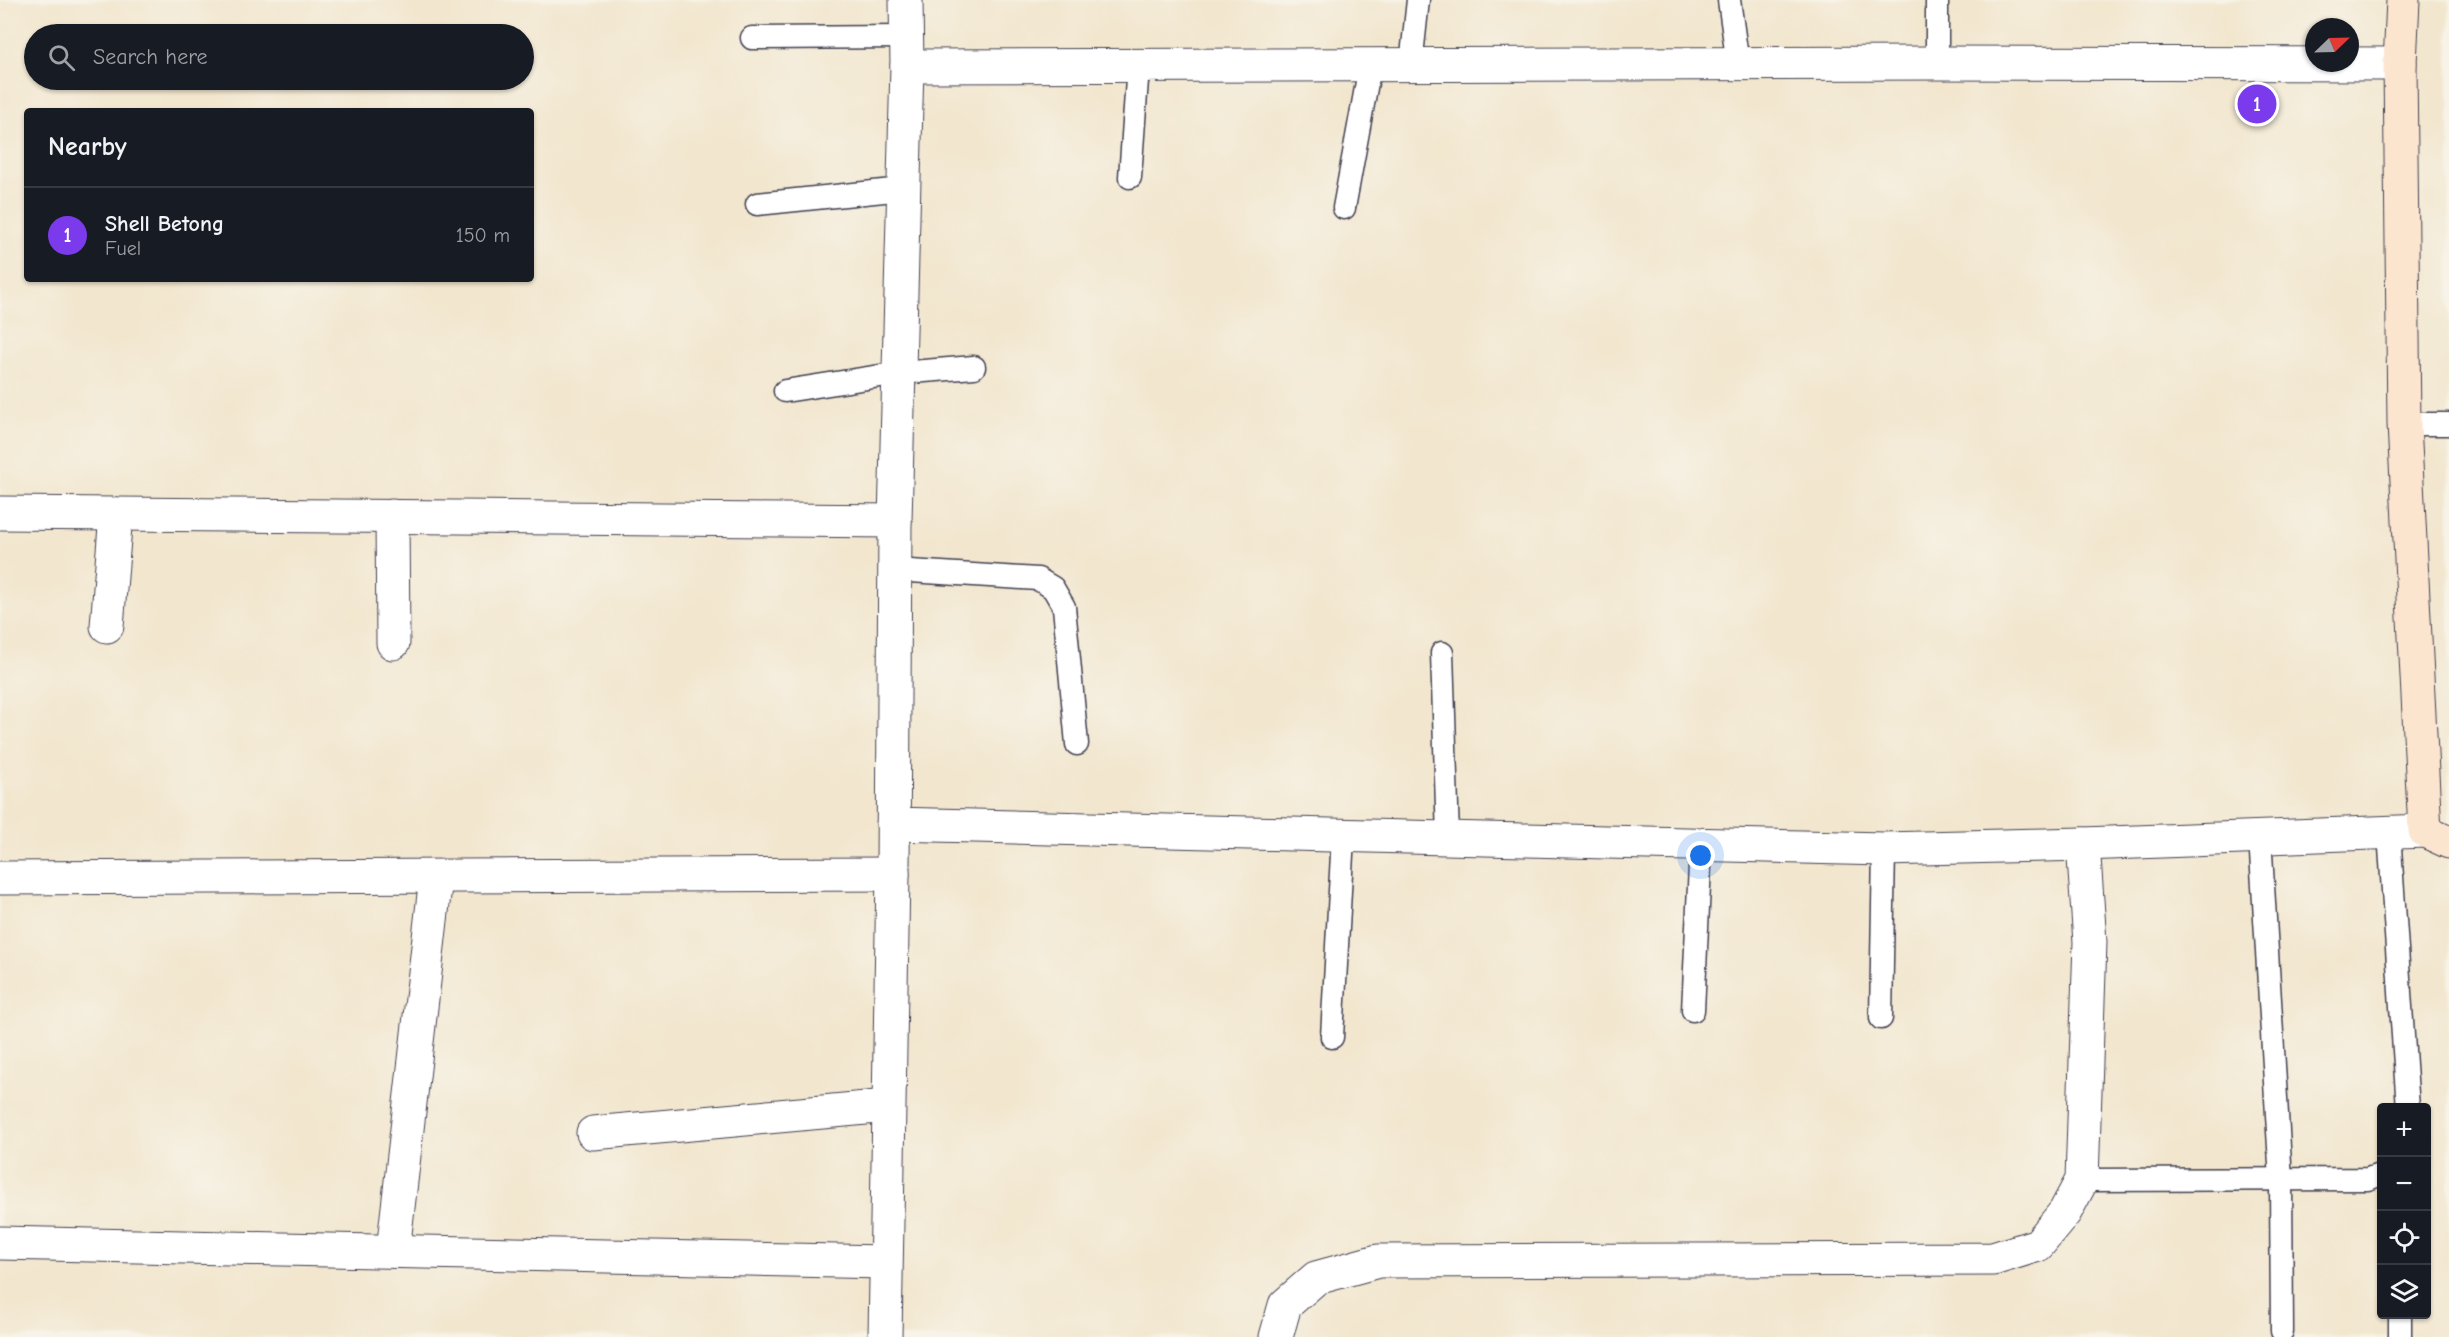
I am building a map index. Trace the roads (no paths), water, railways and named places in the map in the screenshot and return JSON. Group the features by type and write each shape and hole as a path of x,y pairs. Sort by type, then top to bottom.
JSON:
{"main road":[{"path":"2403,0 2400,64 2404,424 2437,837"}],"street":[{"path":"885,1337 893,874 894,570 906,0"},
{"path":"906,51 1138,66 2400,64"},
{"path":"0,513 895,521"},
{"path":"107,626 116,514"},
{"path":"392,516 393,643"},
{"path":"893,824 1884,849 2389,833 2437,837"},
{"path":"1276,1337 1285,1305 1316,1278 1378,1261 1993,1259 2038,1245 2065,1212 2082,1180 2090,942 2084,844"},
{"path":"0,878 893,874"},
{"path":"393,1251 436,877"},
{"path":"593,1133 888,1106"},
{"path":"0,1243 885,1262"}],"lane":[{"path":"1411,65 1418,0"},
{"path":"1729,0 1738,65"},
{"path":"1937,0 1937,63"},
{"path":"752,38 906,51"},
{"path":"1130,177 1138,66"},
{"path":"1344,208 1370,66"},
{"path":"757,204 903,189"},
{"path":"784,391 898,373 975,367"},
{"path":"2404,424 2449,424"},
{"path":"894,570 1038,579 1053,588 1064,607 1077,744"},
{"path":"1442,653 1448,838"},
{"path":"2389,833 2408,1103"},
{"path":"1332,1037 1343,836"},
{"path":"2260,837 2281,1180 2282,1331"},
{"path":"1693,1010 1701,845"},
{"path":"1881,1018 1884,849"},
{"path":"2082,1180 2368,1179 2377,1176"},
{"path":"2400,1319 2400,1337"}],"place":[{"name":"Shell Betong","path":"2257,104"}]}
